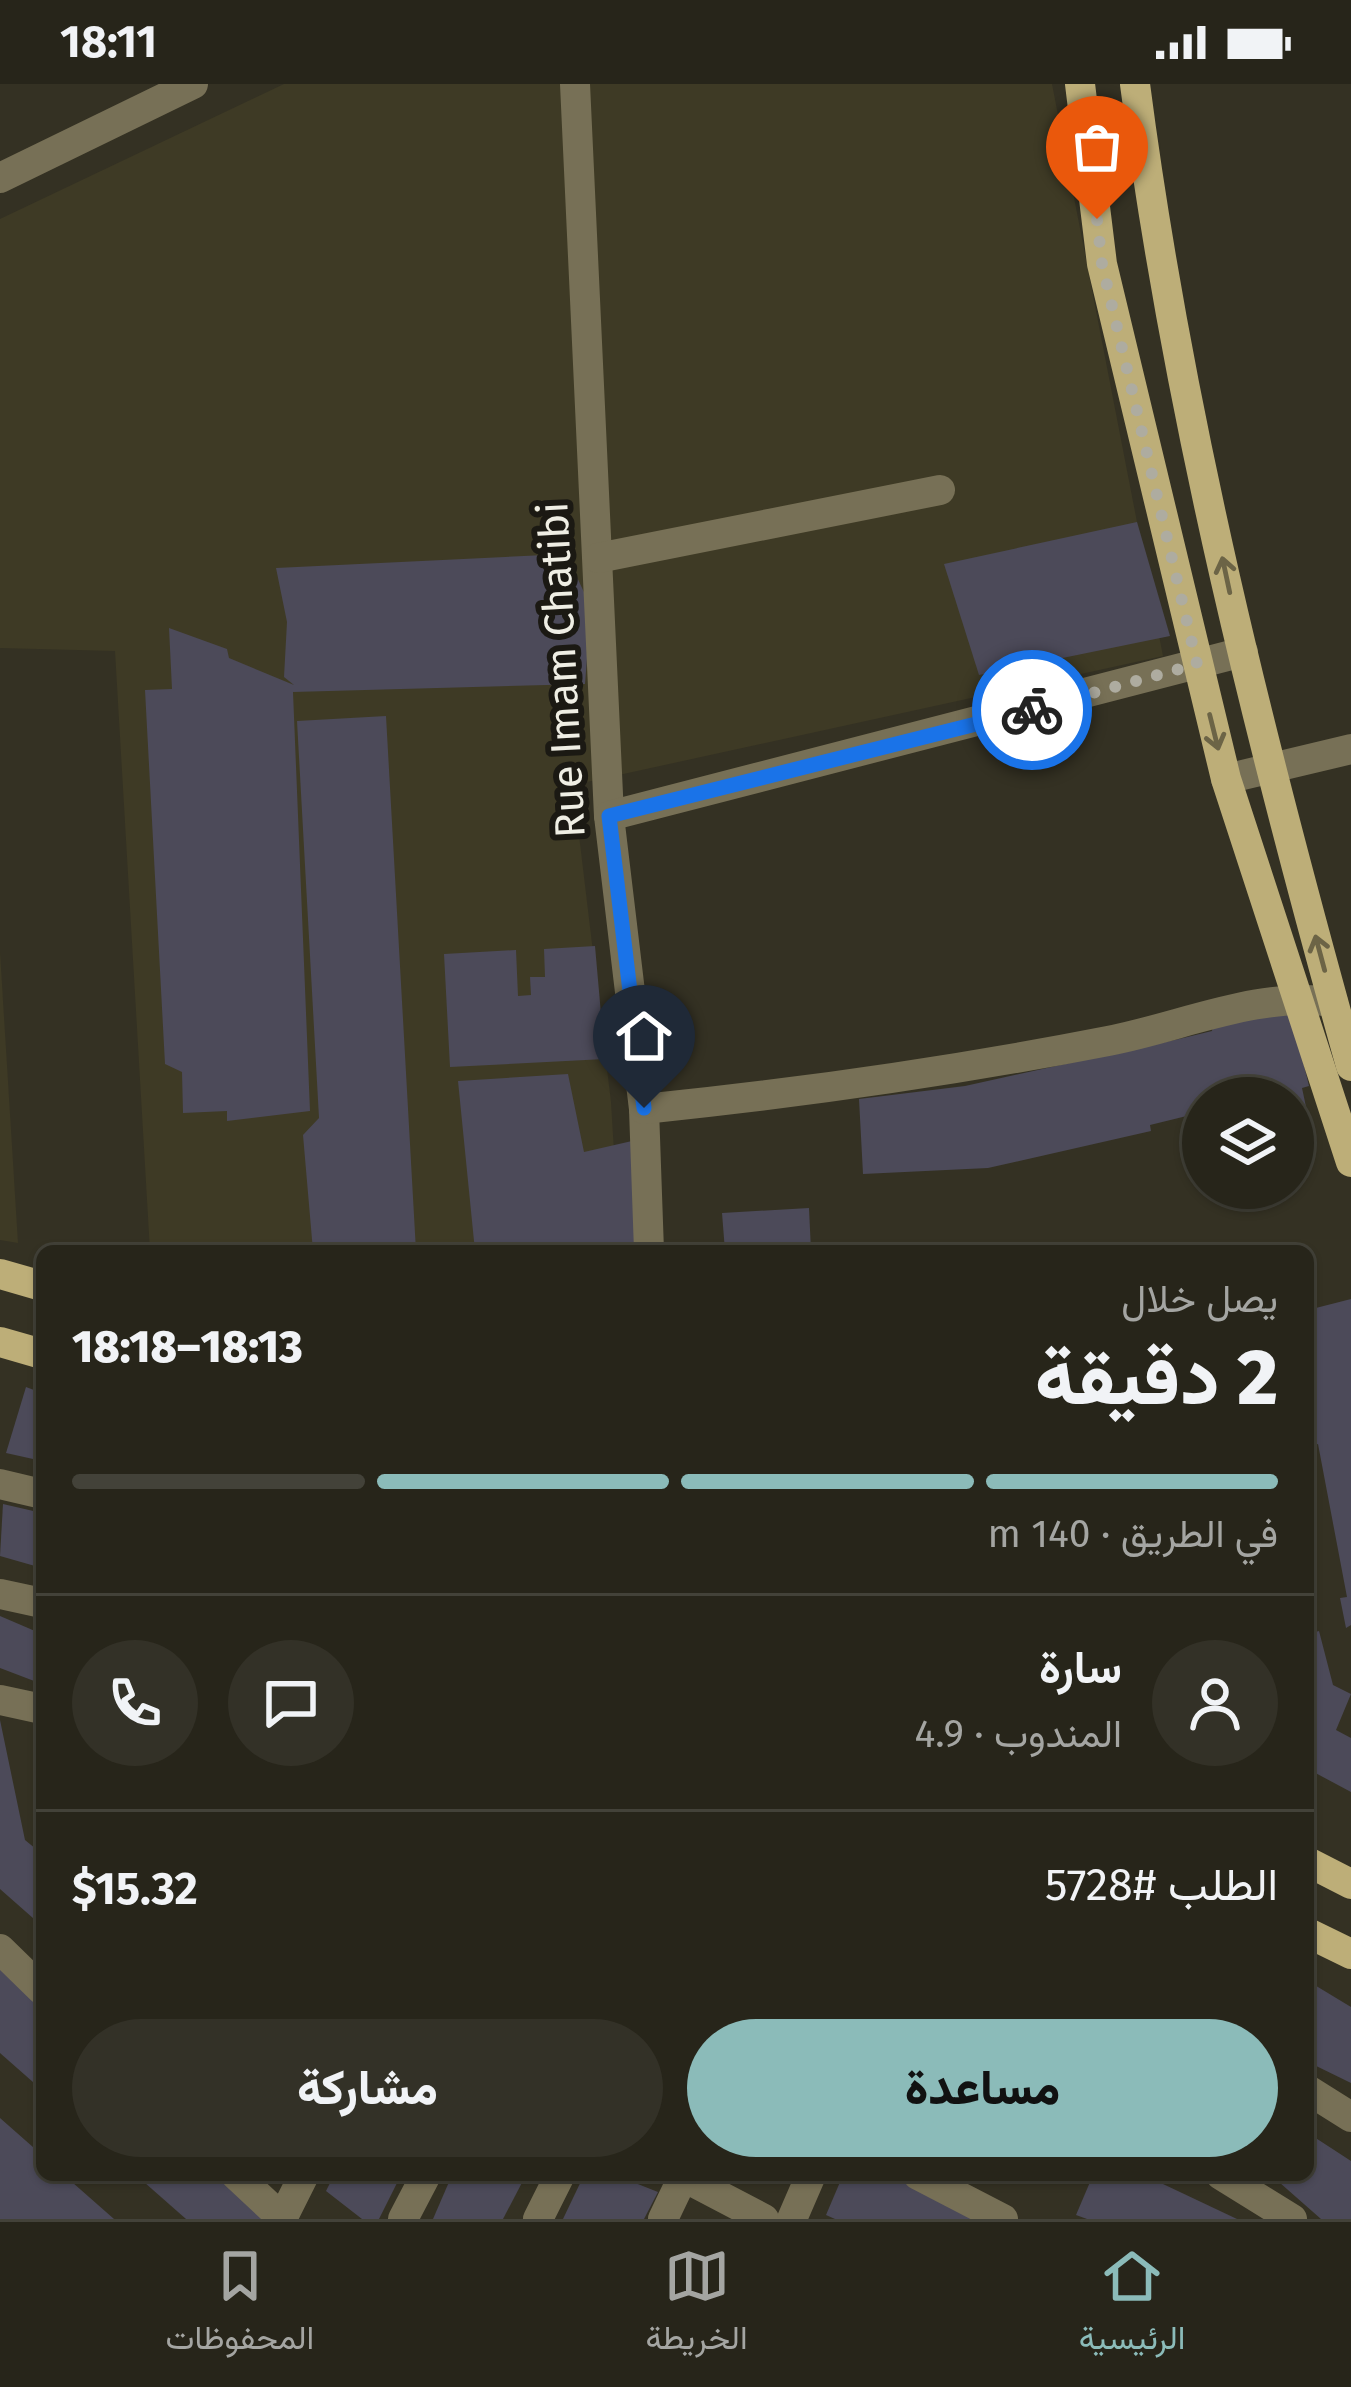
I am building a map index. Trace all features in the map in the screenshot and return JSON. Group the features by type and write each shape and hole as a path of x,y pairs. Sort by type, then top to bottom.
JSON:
{"main road":[{"path":"1080,84 1102,264 1197,664 1226,779 1351,1162"},
{"path":"1135,84 1156,252 1243,652 1351,1066"},
{"path":"0,1274 36,1284"},
{"path":"0,1342 36,1352"},
{"path":"1314,1865 1351,1884"},
{"path":"1314,1937 1351,1954"}],"street":[{"path":"0,178 193,84"},
{"name":"Rue Imam Chatibi","path":"575,84 609,816 644,1108 649,1245"},
{"path":"598,558 940,490"},
{"path":"609,816 1243,652"},
{"path":"1226,779 1351,749"},
{"path":"644,1108 867,1086 1114,1040 1296,997 1333,1002"},
{"path":"0,1484 36,1493"},
{"path":"0,1594 36,1602"},
{"path":"0,1700 36,1707"},
{"path":"0,1949 36,1984"},
{"path":"1314,2094 1351,2117"},
{"path":"242,2181 283,2219 301,2181"},
{"path":"403,2219 424,2181"},
{"path":"538,2219 557,2181"},
{"path":"663,2219 679,2181"},
{"path":"691,2181 764,2219"},
{"path":"792,2219 808,2181"},
{"path":"930,2181 1003,2219"},
{"path":"1231,2181 1292,2219"}],"shaded area":[{"path":"284,84 1052,84 1163,656 573,785 611,1102 620,1245 150,1245 115,651 0,648 0,219"},
{"path":"0,952 18,1243 0,1240"}],"building":[{"path":"1137,522 1170,636 979,675 944,564"},
{"path":"566,554 591,607 585,684 293,692 310,1111 227,1121 227,1111 183,1113 182,1072 165,1064 145,690 172,689 169,628 227,649 229,658 294,685 284,677 287,622 276,568"},
{"path":"386,716 416,1245 312,1245 303,1135 319,1118 297,721"},
{"path":"595,946 605,1059 450,1067 444,954 516,950 518,996 531,995 530,977 545,977 544,949"},
{"path":"1290,1007 1307,1077 1182,1077 1182,1117 1150,1125 1151,1131 988,1168 863,1174 859,1099 965,1086 1212,1031 1213,1025"},
{"path":"568,1074 584,1152 632,1141 637,1245 474,1245 458,1081"},
{"path":"809,1208 811,1245 725,1245 722,1213"},
{"path":"1351,1299 1351,1625 1346,1628 1340,1598 1347,1597 1318,1444 1314,1445 1314,1308"},
{"path":"26,1387 36,1391 36,1460 6,1453"},
{"path":"3,1504 36,1512 36,1566 0,1556"},
{"path":"0,1616 36,1631 36,1682 0,1668"},
{"path":"1319,1631 1333,1685 1351,1694 1336,1730 1351,1738 1351,1792 1314,1772 1314,1632"},
{"path":"0,1720 25,1840 36,1849 36,1921 0,1889"},
{"path":"0,1965 36,1999 36,2085 0,2053"},
{"path":"1314,1985 1351,2007 1351,2083 1314,2065"},
{"path":"0,2118 36,2150 36,2181 71,2181 114,2219 0,2219"},
{"path":"1314,2137 1351,2161 1351,2219 1321,2219 1278,2181 1314,2181"},
{"path":"143,2181 229,2181 270,2219 186,2219"},
{"path":"331,2181 398,2181 379,2219 362,2219 326,2191"},
{"path":"449,2181 523,2181 503,2219 433,2219"},
{"path":"581,2181 630,2181 658,2192 644,2219 563,2219"},
{"path":"840,2181 902,2181 981,2219 835,2219 826,2215"},
{"path":"1090,2181 1157,2181 1237,2219 1087,2219 1076,2215"}],"way so far":[{"path":"1032,710 1197,664 1102,264 1097,219"}],"route":[{"path":"644,1108 609,816 1032,710"}]}
